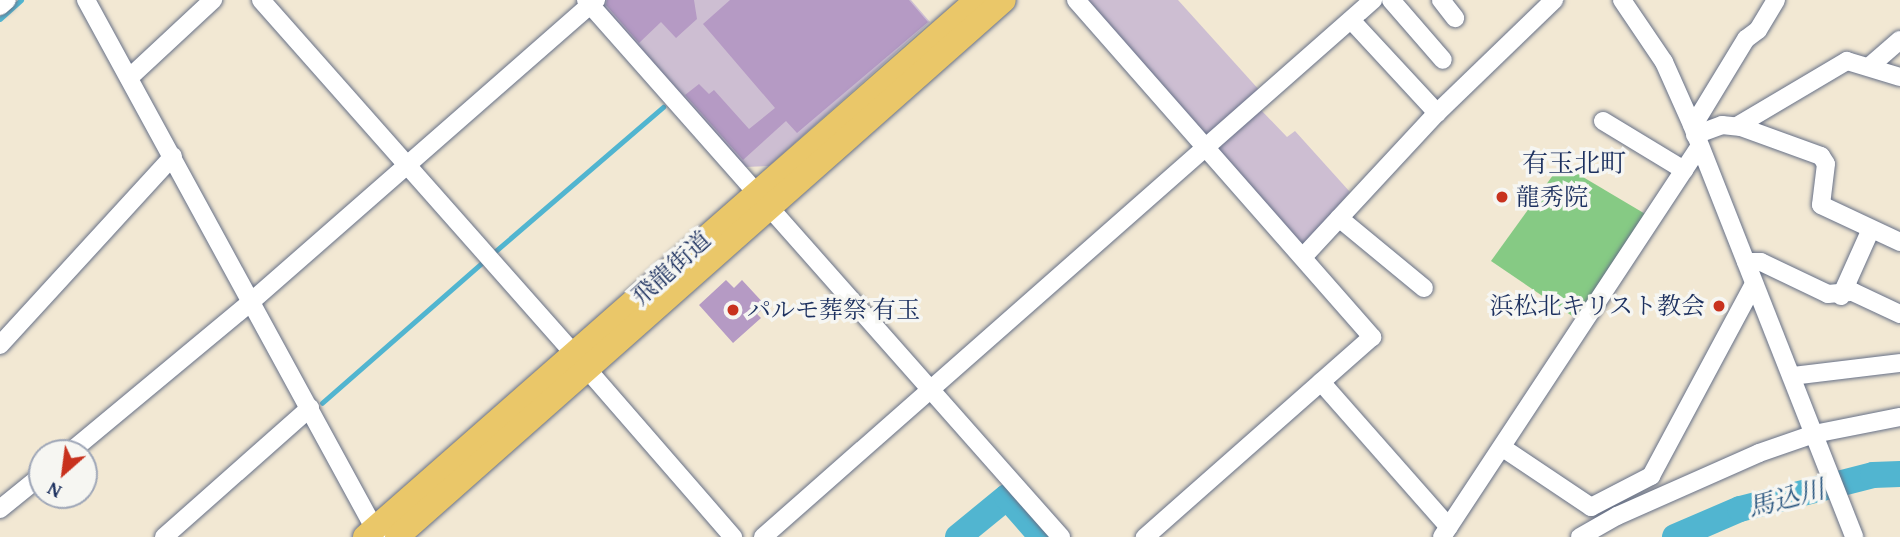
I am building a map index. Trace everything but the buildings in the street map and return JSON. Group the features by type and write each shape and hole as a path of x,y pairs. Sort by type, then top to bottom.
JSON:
{"highway":[{"name":"飛龍街道","path":"397,537 581,362 763,200 977,0"},
{"name":"飛龍街道","path":"763,200 1004,0"},
{"name":"飛龍街道","path":"372,535 581,362"}],"street":[{"path":"0,6 7,0"},
{"path":"86,0 253,300 372,535"},
{"path":"129,78 213,0"},
{"path":"261,0 733,537"},
{"path":"1076,0 1372,337 1146,537"},
{"path":"763,537 1373,0"},
{"path":"1391,0 1444,60"},
{"path":"1441,0 1455,18"},
{"path":"1303,257 1437,113 1554,0"},
{"path":"1321,382 1445,532 1503,448 1681,174 1735,54 1758,30 1776,0"},
{"path":"86,439 253,300 591,2 1061,537"},
{"path":"1630,4 1664,62 1696,136 1854,535"},
{"path":"1351,20 1437,113"},
{"path":"1870,66 1900,40"},
{"path":"1737,126 1840,64 1855,61 1900,77"},
{"path":"1603,121 1681,174"},
{"path":"1696,136 1722,125 1737,126 1821,156 1826,164 1821,205 1900,242"},
{"path":"1629,149 1681,174"},
{"path":"0,345 173,156"},
{"path":"1339,218 1424,288"},
{"path":"1841,296 1871,229"},
{"path":"1746,262 1761,262 1841,296 1853,292 1900,314"},
{"path":"1503,448 1591,507 1651,476 1754,284"},
{"path":"1792,376 1900,363"},
{"path":"164,537 310,408"},
{"path":"1580,537 1708,474 1814,434 1900,417"},
{"path":"0,509 28,486"}],"shaded area":[{"path":"605,0 911,0 930,22 769,166 745,167 602,5"},
{"path":"1083,0 1178,0 1261,92 1207,141"},
{"path":"1261,110 1287,137 1295,131 1350,192 1303,247 1214,150"}],"green space":[{"path":"1561,164 1647,215 1578,320 1491,261"}],"waterway":[{"path":"0,19 21,0"},
{"path":"491,255 663,107"},
{"path":"322,403 484,261"},
{"name":"馬込川","path":"1675,537 1740,509 1873,475 1900,474"},
{"path":"958,537 1007,497 1042,537"}],"place":[{"name":"龍秀院","path":"1502,197"},
{"name":"浜松北キリスト教会","path":"1719,306"},
{"name":"パルモ葬祭 有玉","path":"733,310"}],"district":[{"name":"有玉北町","path":"1574,163"}]}
